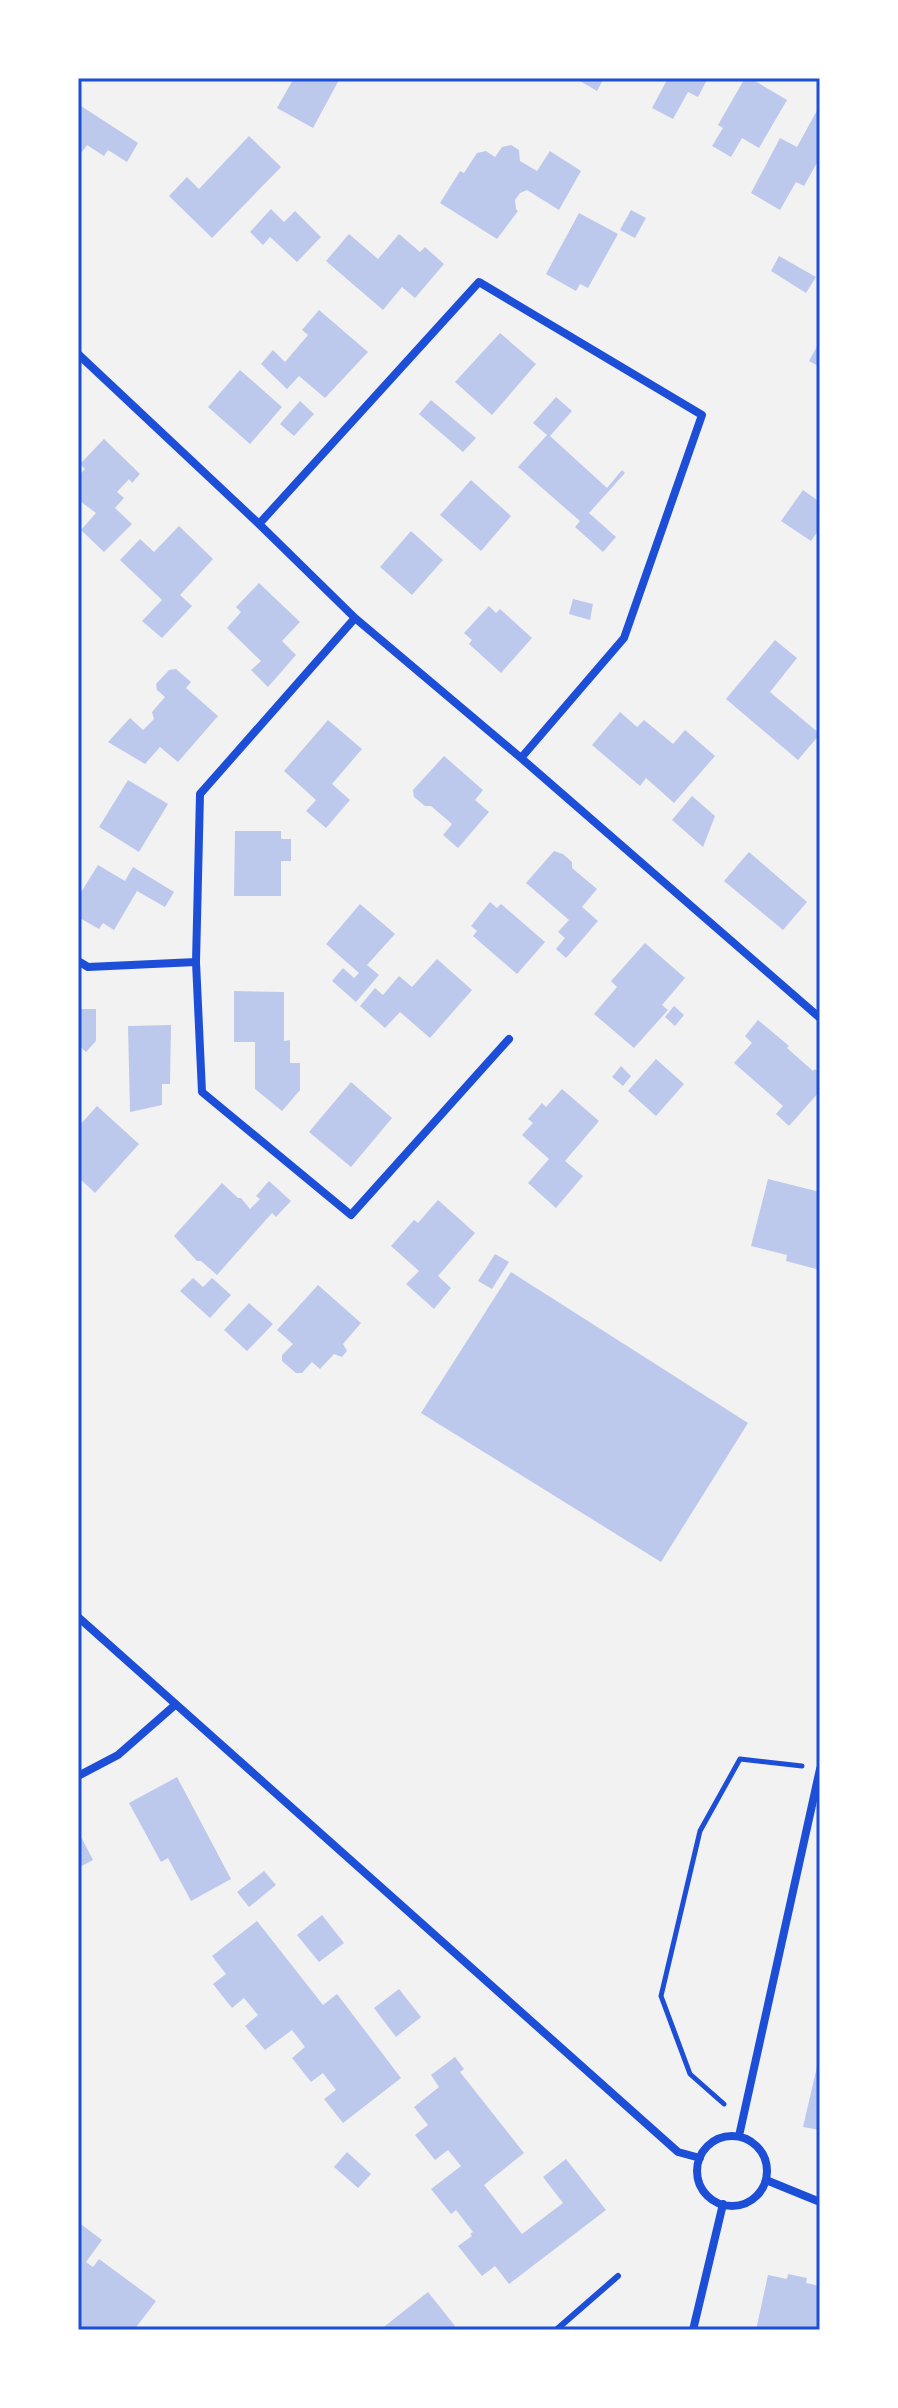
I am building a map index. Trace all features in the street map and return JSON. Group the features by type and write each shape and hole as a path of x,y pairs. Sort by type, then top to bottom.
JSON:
{"street":[{"path":"259,524 479,282 702,415 624,638 521,758"},
{"path":"78,354 355,618 820,1018"},
{"path":"355,618 200,794 196,962 202,1092 351,1215 509,1039"},
{"path":"78,961 88,967 196,962"},
{"path":"78,1617 678,2152 700,2158"},
{"path":"78,1776 118,1755 175,1705"},
{"path":"739,2136 820,1769"},
{"path":"739,2136 753,2142 762,2153 767,2166 766,2180 760,2192 749,2201 737,2205 723,2204 710,2198 701,2186 697,2172 700,2158 715,2140 739,2136"},
{"path":"766,2180 820,2202"},
{"path":"693,2330 723,2204"}],"lane":[{"path":"556,2330 618,2276"}],"path":[{"path":"743,2120 690,2074 661,1996 700,1831 740,1759 807,1766"}],"building":[{"path":"294,78 340,78 313,128 277,108"},
{"path":"575,78 604,78 597,91"},
{"path":"668,78 708,78 698,97 688,92 673,119 652,108"},
{"path":"745,78 787,100 759,148 742,138 731,157 712,146 723,128 718,125"},
{"path":"78,104 138,143 127,162 108,150 104,156 87,145 82,152 78,150"},
{"path":"820,105 820,163 818,161 804,186 796,182 780,210 751,193 780,138 797,147"},
{"path":"249,136 281,167 212,238 169,196 187,177 199,189"},
{"path":"511,145 519,150 520,161 537,171 550,151 581,171 559,210 527,190 520,193 515,200 518,211 497,239 440,203 460,171 464,173 477,153 486,151 495,157 502,147"},
{"path":"271,209 284,222 295,211 321,237 297,262 270,237 263,245 250,232"},
{"path":"631,210 646,218 635,238 620,230"},
{"path":"579,213 618,234 588,288 580,284 576,291 546,274"},
{"path":"349,234 378,259 399,234 420,252 425,247 444,264 415,298 402,287 383,310 326,261"},
{"path":"779,256 816,277 806,293 771,271"},
{"path":"319,310 368,352 325,398 299,376 287,389 261,364 273,350 285,362 308,335 302,330"},
{"path":"500,333 536,364 492,415 455,382"},
{"path":"820,341 820,367 809,361"},
{"path":"240,370 282,407 250,444 208,407"},
{"path":"556,397 572,411 550,436 607,488 622,470 625,473 589,513 616,537 603,552 575,527 580,521 518,467 547,435 533,423"},
{"path":"431,400 476,438 463,452 419,414"},
{"path":"300,401 314,414 294,436 280,424"},
{"path":"104,439 140,474 132,483 129,479 117,492 124,498 115,508 132,524 104,552 81,530 96,513 80,501 78,476 85,469 80,464"},
{"path":"471,480 511,516 481,551 440,515"},
{"path":"803,490 820,502 820,528 811,541 781,521"},
{"path":"179,526 213,559 180,595 192,606 162,638 142,621 162,600 120,560 140,539 154,552"},
{"path":"411,531 443,560 412,595 380,567"},
{"path":"259,583 300,622 282,641 296,655 268,687 251,670 261,661 227,628 241,612 236,607"},
{"path":"573,599 593,604 590,620 569,614"},
{"path":"489,606 496,613 500,609 532,638 501,673 469,644 472,640 464,633"},
{"path":"775,640 797,658 770,692 820,734 798,760 726,699"},
{"path":"176,669 191,682 186,688 218,716 178,762 160,747 145,764 108,742 130,718 143,730 154,719 152,712 165,697 157,690 156,684 169,670"},
{"path":"620,712 637,727 644,720 673,744 685,730 715,756 674,803 646,778 640,786 592,745"},
{"path":"328,720 362,749 332,784 350,800 326,828 306,811 316,800 284,771"},
{"path":"444,756 483,790 475,800 489,812 458,848 443,835 452,824 431,806 425,806 414,797 413,790"},
{"path":"128,780 168,804 139,852 99,827"},
{"path":"692,796 715,816 703,847 672,820"},
{"path":"235,831 281,831 281,839 291,839 291,861 281,861 281,896 234,896"},
{"path":"554,851 563,854 572,862 572,868 597,889 582,907 598,921 566,958 556,949 565,938 558,932 569,920 526,883"},
{"path":"749,852 807,902 783,930 724,881"},
{"path":"98,865 125,881 133,867 174,892 165,907 137,891 114,930 103,923 99,929 78,917 78,897"},
{"path":"490,902 497,908 501,904 545,942 517,974 473,936 477,931 471,926"},
{"path":"360,904 395,934 367,965 379,975 356,1002 332,981 343,968 354,978 359,973 326,944"},
{"path":"645,943 685,978 662,1005 668,1010 634,1048 594,1014 617,987 611,981"},
{"path":"437,959 472,990 430,1038 400,1012 385,1028 360,1006 375,988 383,995 399,976 412,987"},
{"path":"234,991 284,992 284,1041 290,1040 290,1063 300,1063 300,1090 282,1111 255,1089 255,1042 234,1042"},
{"path":"674,1006 684,1015 675,1026 665,1017"},
{"path":"78,1009 96,1009 96,1041 86,1052 78,1045"},
{"path":"758,1020 813,1071 815,1069 820,1073 820,1091 789,1126 776,1114 783,1106 734,1063 752,1043 745,1036"},
{"path":"171,1025 170,1084 162,1084 162,1105 130,1112 128,1026"},
{"path":"656,1059 684,1084 656,1116 628,1091"},
{"path":"621,1066 631,1076 623,1086 612,1077"},
{"path":"351,1082 392,1118 351,1167 309,1132"},
{"path":"562,1089 599,1121 565,1161 583,1176 556,1208 528,1183 549,1159 522,1135 533,1123 528,1119 542,1103 546,1107"},
{"path":"97,1106 139,1144 95,1193 78,1177 78,1127"},
{"path":"768,1179 820,1192 820,1270 786,1261 787,1255 751,1246"},
{"path":"269,1181 291,1201 276,1217 272,1213 217,1275 197,1261 174,1236 222,1183 250,1209 260,1199 256,1196"},
{"path":"438,1200 475,1233 438,1276 451,1288 434,1309 406,1284 419,1271 391,1246 414,1220 418,1223"},
{"path":"495,1254 509,1262 492,1289 478,1281"},
{"path":"511,1272 748,1423 661,1562 421,1413"},
{"path":"193,1278 203,1287 212,1278 231,1295 210,1318 180,1291"},
{"path":"318,1285 361,1323 343,1344 347,1351 342,1357 334,1354 320,1369 312,1362 302,1373 296,1373 282,1361 282,1355 293,1344 277,1330"},
{"path":"249,1303 273,1324 247,1351 224,1330"},
{"path":"177,1777 231,1879 191,1901 168,1858 161,1862 129,1803"},
{"path":"78,1831 93,1860 80,1867 78,1864"},
{"path":"264,1871 276,1885 249,1907 237,1892"},
{"path":"322,1915 344,1943 319,1962 297,1935"},
{"path":"257,1921 323,2005 337,1994 401,2078 343,2123 324,2099 336,2090 323,2073 311,2082 292,2058 305,2047 292,2030 265,2050 245,2026 258,2015 244,1998 232,2008 213,1984 226,1974 212,1956"},
{"path":"399,1989 421,2017 396,2037 374,2008"},
{"path":"455,2057 464,2069 460,2072 524,2153 484,2185 522,2234 563,2203 543,2177 566,2159 606,2210 509,2284 495,2266 482,2276 458,2246 473,2232 456,2210 451,2214 431,2189 461,2166 448,2150 435,2160 415,2135 428,2125 414,2107 439,2087 431,2075"},
{"path":"820,2058 820,2130 803,2127"},
{"path":"347,2152 371,2174 358,2188 334,2167"},
{"path":"78,2222 102,2240 86,2262 93,2267 99,2259 156,2301 134,2330 78,2330"},
{"path":"788,2274 807,2278 806,2283 820,2286 820,2330 756,2330 768,2275 787,2279"},
{"path":"428,2292 455,2326 450,2330 380,2330"}]}
